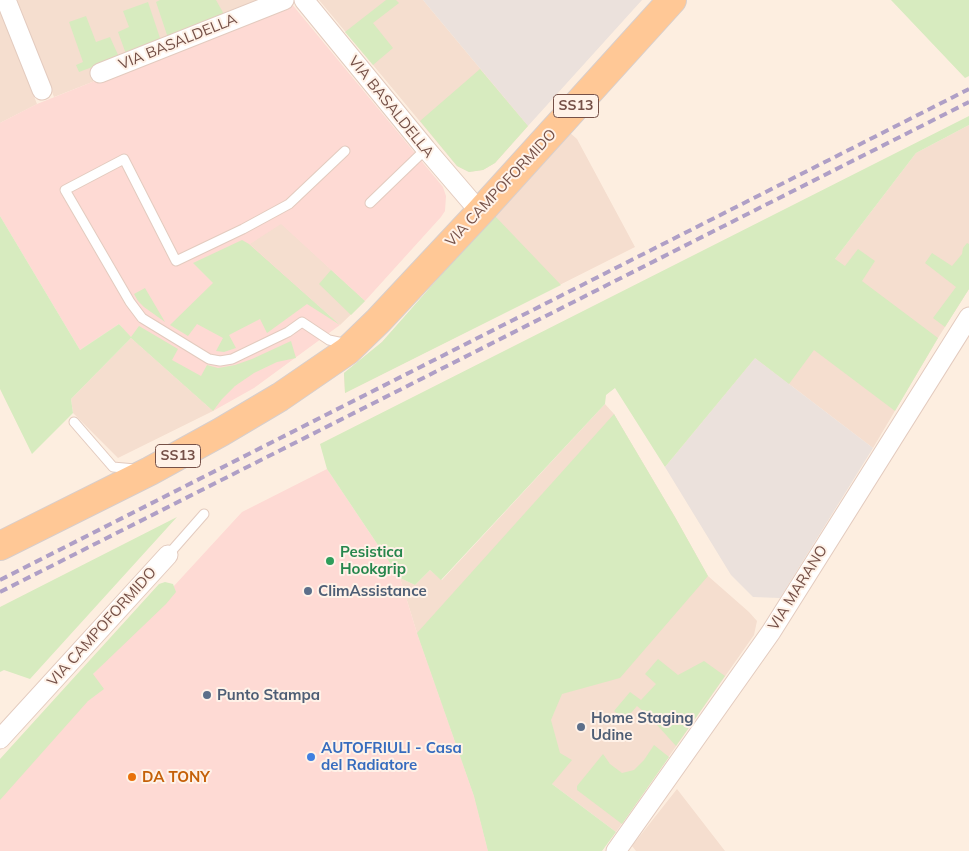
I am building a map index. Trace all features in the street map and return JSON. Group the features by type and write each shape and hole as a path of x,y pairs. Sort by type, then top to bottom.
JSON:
{"main road":[{"name":"VIA CAMPOFORMIDO","path":"350,348 378,321 480,212 672,0"},
{"name":"SS13","path":"0,546 150,471 221,432 280,397 350,348"}],"street":[{"path":"6,0 42,90"},
{"name":"VIA BASALDELLA","path":"100,73 284,0"},
{"name":"VIA BASALDELLA","path":"304,0 480,212"},
{"name":"VIA MARANO","path":"616,851 771,632 969,318"},
{"name":"VIA CAMPOFORMIDO","path":"0,740 168,555"}],"lane":[{"path":"370,203 426,149"},
{"path":"345,151 289,204 243,229 176,261 124,158 65,190 130,302 142,318 209,359 220,361 232,359 288,332 302,322 330,340 350,348"},
{"path":"74,422 113,467 150,471"},
{"name":"VIA CAMPOFORMIDO","path":"168,555 204,514"}],"shaded area":[{"path":"17,0 267,0 100,79 54,97"},
{"path":"319,0 423,0 528,126 495,163 483,170 469,172 457,166"},
{"path":"423,0 642,0 528,126"},
{"path":"291,3 443,187 446,196 445,211 365,301 281,224 250,244 340,325 254,388 213,411 131,338 119,324 80,350 0,216 0,123 37,104"},
{"path":"0,10 37,104 0,123"},
{"path":"969,125 969,289 873,448 755,358 665,467 835,259 916,153"},
{"path":"569,132 577,139 635,247 345,393 344,373 382,342"},
{"path":"281,223 365,301 340,325 249,244"},
{"path":"131,338 213,411 118,458 73,413 71,399"},
{"path":"755,358 873,448 780,598 753,597 731,575 665,467"},
{"path":"605,404 614,414 708,576 757,621 754,635 616,832 552,784 488,851 474,796 417,633 400,578 415,585 430,570 442,580"},
{"path":"327,469 400,578 417,633 474,796 488,851 0,851 0,778 242,512"},
{"path":"677,789 725,851 636,851 632,846"}],"green space":[{"path":"160,0 216,0 225,16 168,38 156,2"},
{"path":"386,0 396,0 399,3 373,23 393,48 373,65 345,32"},
{"path":"891,0 969,0 969,76 965,78"},
{"path":"148,2 161,41 126,54 118,32 129,27 123,11"},
{"path":"86,16 96,42 110,37 119,57 79,72 76,65 83,62 69,22"},
{"path":"480,69 528,126 495,163 483,170 469,172 457,166 420,121"},
{"path":"969,116 969,125 916,153 835,259 845,266 858,249 875,261 862,281 938,338 895,411 814,350 789,384 755,358 665,467 615,388 606,395 605,404 441,580 430,570 415,585 400,578 327,469 320,444"},
{"path":"494,215 561,285 345,393 344,373 382,342"},
{"path":"0,216 80,350 119,324 131,337 139,326 178,349 172,360 201,376 207,365 218,368 235,365 291,341 296,358 277,362 254,373 235,386 213,411 131,338 71,399 73,413 32,454 0,389"},
{"path":"242,240 249,244 340,325 307,304 267,333 260,319 229,335 236,348 224,352 216,351 223,338 197,324 188,336 170,325 213,283 193,263"},
{"path":"967,243 969,244 969,289 945,327 933,318 956,287 925,263 932,253 952,266 962,254 963,248"},
{"path":"331,270 365,301 351,315 319,284"},
{"path":"145,288 165,322 138,301 134,294"},
{"path":"614,414 708,576 620,678 562,694 551,720 560,753 572,760 552,784 616,832 602,851 488,851 474,796 417,633"},
{"path":"177,517 30,679 4,670 0,672 0,607"},
{"path":"165,582 173,584 176,592 166,604 93,674 104,689 88,701 0,800 0,759 159,584"},
{"path":"658,659 678,675 704,661 725,676 676,746 649,716 637,706 625,720 614,711 630,692 641,700 656,684 645,674"},
{"path":"654,745 669,757 622,824 577,790 577,786 603,754 610,764 622,773 634,770 644,760"}],"railway":[{"path":"0,580 969,89"},
{"path":"0,592 969,102"}],"place":[{"name":"Pesistica Hookgrip","path":"330,561"},
{"name":"ClimAssistance","path":"308,591"},
{"name":"Punto Stampa","path":"207,695"},
{"name":"Home Staging Udine","path":"581,727"},
{"name":"AUTOFRIULI - Casa del Radiatore","path":"311,757"},
{"name":"DA TONY","path":"132,777"}]}
